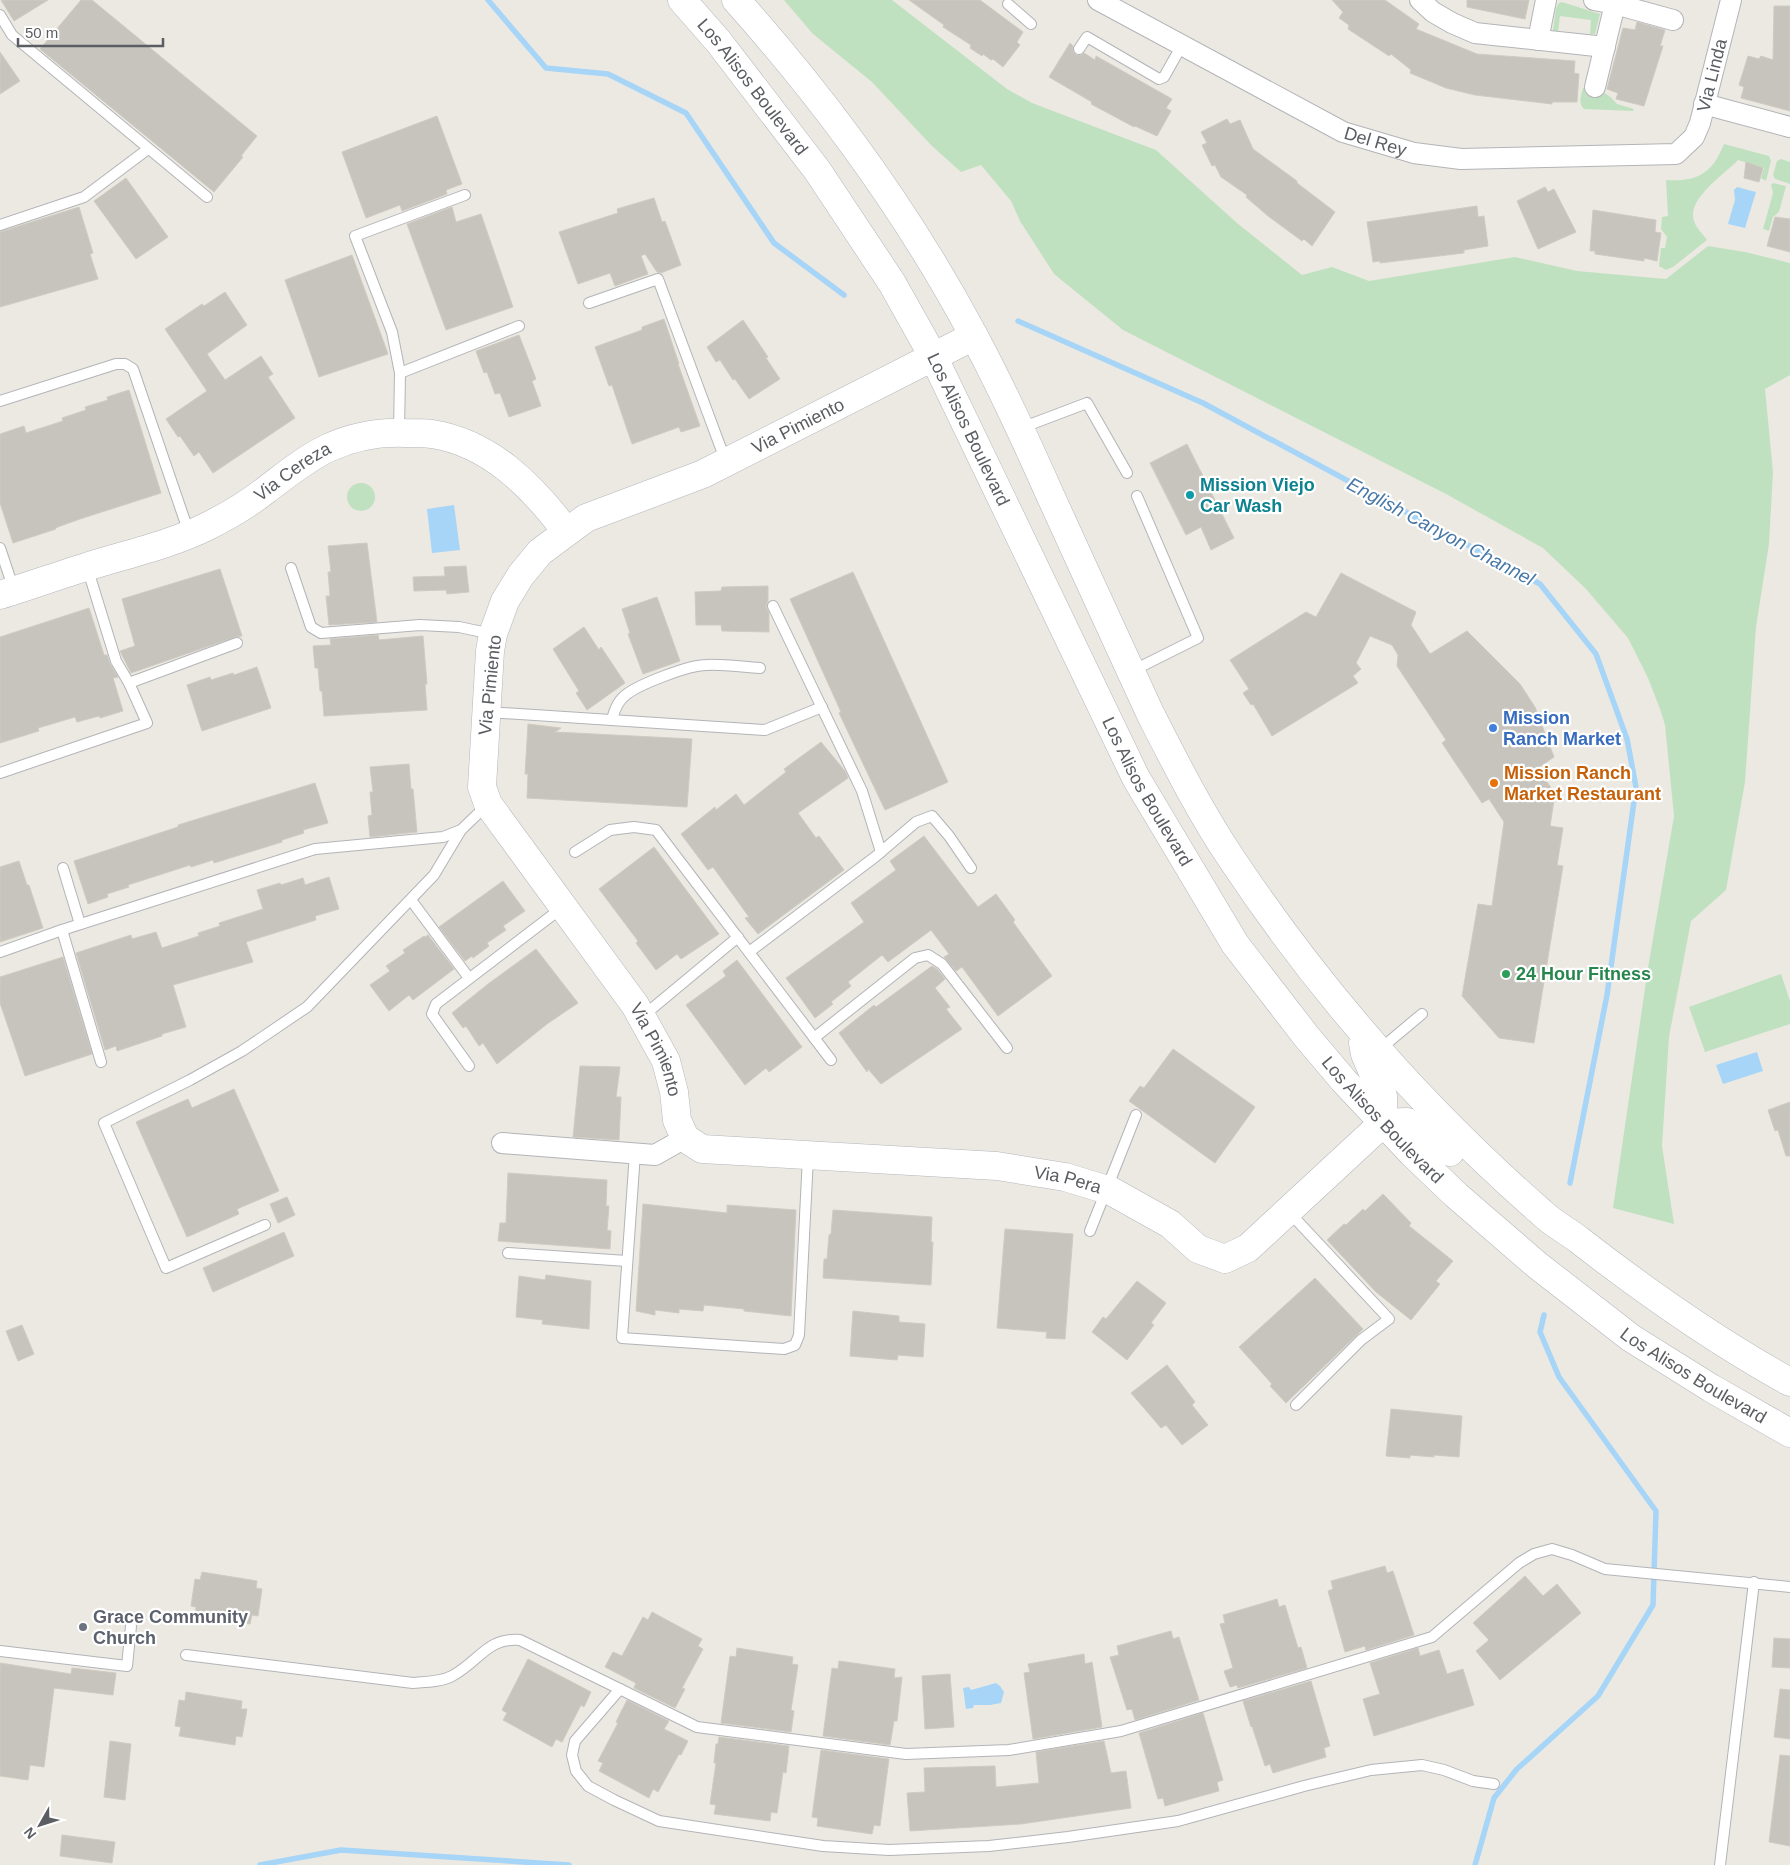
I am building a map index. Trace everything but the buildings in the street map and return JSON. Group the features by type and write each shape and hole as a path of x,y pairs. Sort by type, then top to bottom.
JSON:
{"main road":[{"name":"Los Alisos Boulevard","path":"682,0 718,41 818,170 892,283 934,358 1136,778 1236,944 1306,1036 1383,1123 1456,1195 1537,1265 1631,1338 1711,1388 1790,1433"},
{"path":"736,0 807,82 865,160 908,223 974,336 1020,428 1131,672 1171,753 1230,858 1291,943 1370,1042 1439,1116 1542,1214 1685,1319 1790,1382"},
{"name":"Via Pimiento","path":"685,1138 677,1120 674,1092 666,1061 642,1017 488,804 482,787 490,651 493,634 506,601 521,575 540,552 586,518 703,474 974,336"},
{"name":"Via Cereza","path":"7,593 87,566 126,556 189,534 246,504 302,463 329,448 352,439 378,434 432,434 462,442 488,455 512,471 531,489 566,531"},
{"path":"1370,1042 1365,1054 1383,1096 1383,1123 1407,1122 1424,1128 1492,1192 1517,1210 1542,1214"},
{"name":"Via Pera","path":"685,1138 702,1149 997,1166 1065,1177 1106,1189 1170,1224 1198,1249 1225,1259 1248,1248 1383,1123"}],"street":[{"name":"Del Rey","path":"1098,0 1342,132 1414,153 1461,158 1637,156 1676,154 1685,148"},
{"path":"1420,0 1433,12 1475,33 1605,47"},
{"path":"1538,40 1546,0"},
{"path":"1594,0 1673,20"},
{"name":"Via Linda","path":"1685,148 1694,137 1731,0"},
{"path":"1595,87 1615,4"},
{"path":"1704,104 1790,127"},
{"path":"502,1143 655,1155 685,1138"}],"lane":[{"path":"1007,2 1031,24"},
{"path":"0,15 12,35 207,197"},
{"path":"1079,50 1087,36 1160,79 1164,78 1182,45"},
{"path":"0,225 84,196 148,149"},
{"path":"399,433 400,373 392,332 355,236 465,195"},
{"path":"589,303 658,279 726,462"},
{"path":"400,373 519,326"},
{"path":"0,401 116,364 125,364 132,369 189,534"},
{"path":"1020,428 1087,403 1127,473"},
{"path":"1131,672 1198,638 1137,496"},
{"path":"0,548 7,593"},
{"path":"0,773 147,723 116,661 87,566"},
{"path":"291,568 311,627 320,633 420,625 459,627 493,634"},
{"path":"773,606 862,791 881,852"},
{"path":"128,683 237,643"},
{"path":"612,720 614,711 626,694 688,668 705,665 760,668"},
{"path":"486,712 765,730 822,707"},
{"path":"265,1225 166,1268 104,1123 190,1080 242,1051 307,1007 434,875 461,830 488,804"},
{"path":"749,952 881,852 916,822 932,816 949,836 971,868"},
{"path":"575,852 610,830 634,827 656,830 831,1060"},
{"path":"0,952 80,924 315,849 443,837 461,830"},
{"path":"63,868 80,924"},
{"path":"411,900 469,978"},
{"path":"469,1066 432,1014 436,1004 564,907"},
{"path":"62,930 101,1062"},
{"path":"642,1017 738,938"},
{"path":"814,1038 915,958 928,954 942,964 1007,1048"},
{"path":"1370,1042 1422,1014"},
{"path":"1090,1231 1136,1115"},
{"path":"636,1153 622,1338 784,1349 795,1345 799,1335 808,1155"},
{"path":"1288,1211 1389,1319 1358,1343 1296,1405"},
{"path":"508,1253 627,1260"},
{"path":"186,1655 413,1683 436,1681 450,1677 494,1644 502,1640 520,1640 697,1727 906,1754 1009,1750 1122,1731 1432,1637 1519,1563 1534,1554 1552,1550 1572,1554 1605,1568 1790,1587"},
{"path":"1720,1865 1754,1582"},
{"path":"0,1651 128,1666 131,1626"},
{"path":"620,1689 575,1741 572,1755 576,1771 588,1786 659,1821 823,1846 889,1850 989,1846 1068,1837 1178,1821 1304,1786 1372,1770 1422,1765 1444,1770 1473,1782 1494,1784"}],"green space":[{"path":"784,0 892,0 1007,89 1032,103 1156,150 1237,223 1302,275 1332,267 1369,281 1515,257 1577,271 1666,279 1708,246 1745,252 1790,263 1790,375 1765,389 1773,472 1769,544 1756,627 1745,782 1726,890 1691,921 1669,1037 1662,1146 1674,1224 1613,1208 1648,968 1674,816 1665,725 1648,678 1628,638 1586,589 1543,548 1446,494 1123,330 1054,274 1020,221 1011,201 981,165 961,172 932,146 872,82 813,34"},
{"path":"1562,2 1600,14 1595,34 1590,34 1591,20 1560,16 1558,33 1553,30 1556,8"},
{"path":"1583,88 1602,92 1617,104 1634,109 1633,111 1584,109 1581,102"},
{"path":"1724,144 1769,156 1771,161 1766,181 1761,178 1764,168 1738,160 1708,187 1696,204 1693,213 1694,221 1707,240 1673,267 1666,270 1659,266 1661,248 1665,248 1667,237 1661,229 1662,217 1668,216 1666,180 1686,179 1702,174 1714,163"},
{"path":"1781,159 1790,162 1790,184 1775,179 1773,175 1777,161"},
{"path":"1773,183 1786,186 1779,212 1773,217 1769,231 1763,229 1773,193 1771,185"},
{"path":"361,483 371,487 375,497 371,507 361,511 351,507 347,497 351,487"},
{"path":"1781,974 1790,1001 1790,1024 1705,1052 1689,1007"}],"water":[{"path":"1737,187 1756,192 1745,228 1728,224 1735,200 1734,190"},
{"path":"454,505 460,550 432,553 427,509"},
{"path":"1757,1052 1763,1071 1723,1084 1716,1065"},
{"path":"996,1683 1004,1692 1001,1703 974,1705 973,1708 966,1709 963,1688 969,1687 971,1690"}],"waterway":[{"name":"English Canyon Channel","path":"488,0 546,68 608,74 686,113 774,243 844,295"},
{"name":"English Canyon Channel","path":"1018,321 1203,403 1540,584 1596,654 1627,739 1636,787 1607,995 1570,1183"},
{"name":"English Canyon Channel","path":"1475,1865 1494,1798 1517,1769 1598,1696 1653,1605 1656,1511 1559,1377 1540,1332 1544,1315"},
{"path":"260,1865 341,1850 569,1865"}],"place":[{"name":"Mission Viejo Car Wash","path":"1190,495"},
{"name":"Mission Ranch Market","path":"1493,728"},
{"name":"Mission Ranch Market Restaurant","path":"1494,783"},
{"name":"24 Hour Fitness","path":"1506,974"},
{"name":"Grace Community Church","path":"83,1627"}]}
